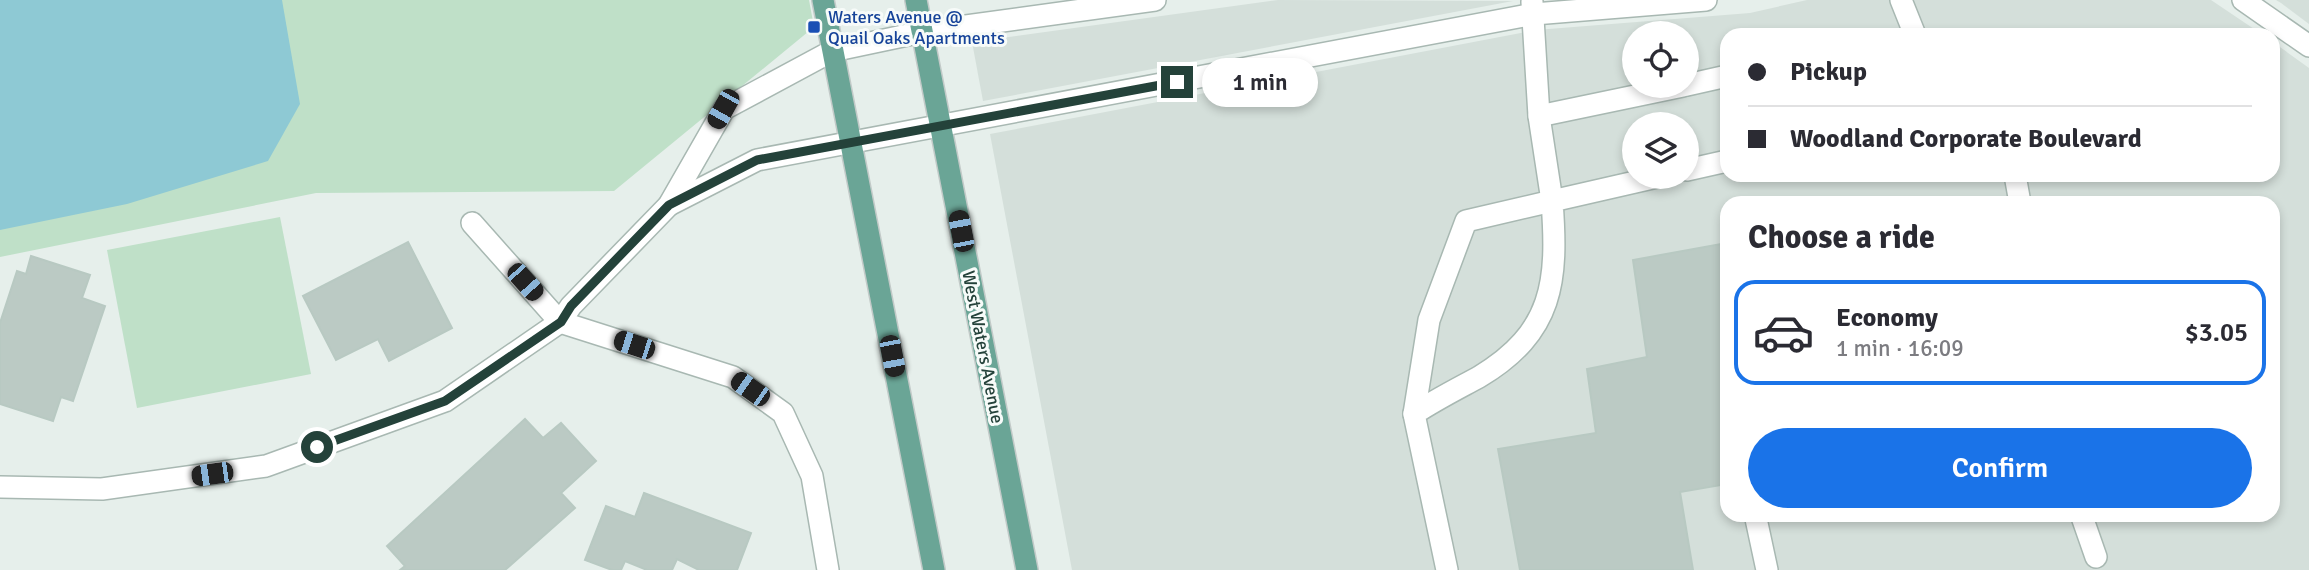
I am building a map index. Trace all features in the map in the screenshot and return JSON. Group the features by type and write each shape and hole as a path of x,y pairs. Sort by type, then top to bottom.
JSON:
{"main road":[{"path":"823,0 934,570"},
{"name":"West Waters Avenue","path":"916,0 1027,570"}],"street":[{"path":"0,486 102,489 266,466 445,401 561,322 571,306 669,205 723,109 832,51 922,32 1155,0"},
{"path":"669,205 757,160 940,127 1533,7 1706,0"},
{"path":"1901,0 1912,28"},
{"path":"2244,0 2309,46"},
{"path":"1414,414 1444,394 1480,376 1513,352 1531,334 1549,299 1556,252 1552,201 1539,116 1533,7"},
{"path":"1699,82 1720,78"},
{"path":"1539,116 1624,98"},
{"path":"1699,167 1720,162"},
{"path":"1447,570 1414,414 1429,320 1466,220 1622,185"},
{"path":"472,223 561,322 733,377 783,412 812,476 828,570"},
{"path":"1757,522 1767,570"},
{"path":"2084,522 2096,557"}],"shaded area":[{"path":"1278,0 1513,1 983,101 972,42"},
{"path":"1807,0 2211,0 2253,28 1720,28 1720,182 2280,182 2280,47 2309,68 2309,570 1072,570 990,134 1536,30 1622,23 1622,98 1699,98 1699,21 1649,21 1750,13"},
{"path":"2276,0 2309,0 2309,24 2281,3"}],"green space":[{"path":"0,0 809,0 814,27 614,191 316,193 0,257"},
{"path":"280,217 311,374 137,408 107,250"}],"water":[{"path":"0,0 282,0 300,104 268,161 127,204 0,230"}],"building":[{"path":"408,242 452,328 389,361 378,339 336,360 303,296"},
{"path":"1720,244 1720,485 1680,492 1693,570 1520,570 1498,449 1596,433 1587,369 1647,357 1633,260"},
{"path":"31,256 90,275 82,298 105,306 73,401 61,397 53,421 0,404 0,323 17,271 26,274"},
{"path":"525,419 543,438 561,423 596,461 561,493 575,508 505,570 400,570 405,566 387,546"},
{"path":"644,493 751,533 737,570 699,570 677,559 672,570 647,570 625,561 621,570 612,570 585,560 606,506 635,517"}],"place":[{"name":"Waters Avenue @ Quail Oaks Apartments","path":"814,27"}],"route":[{"path":"317,447 445,401 561,322 571,306 669,205 757,160 1177,82"}]}
